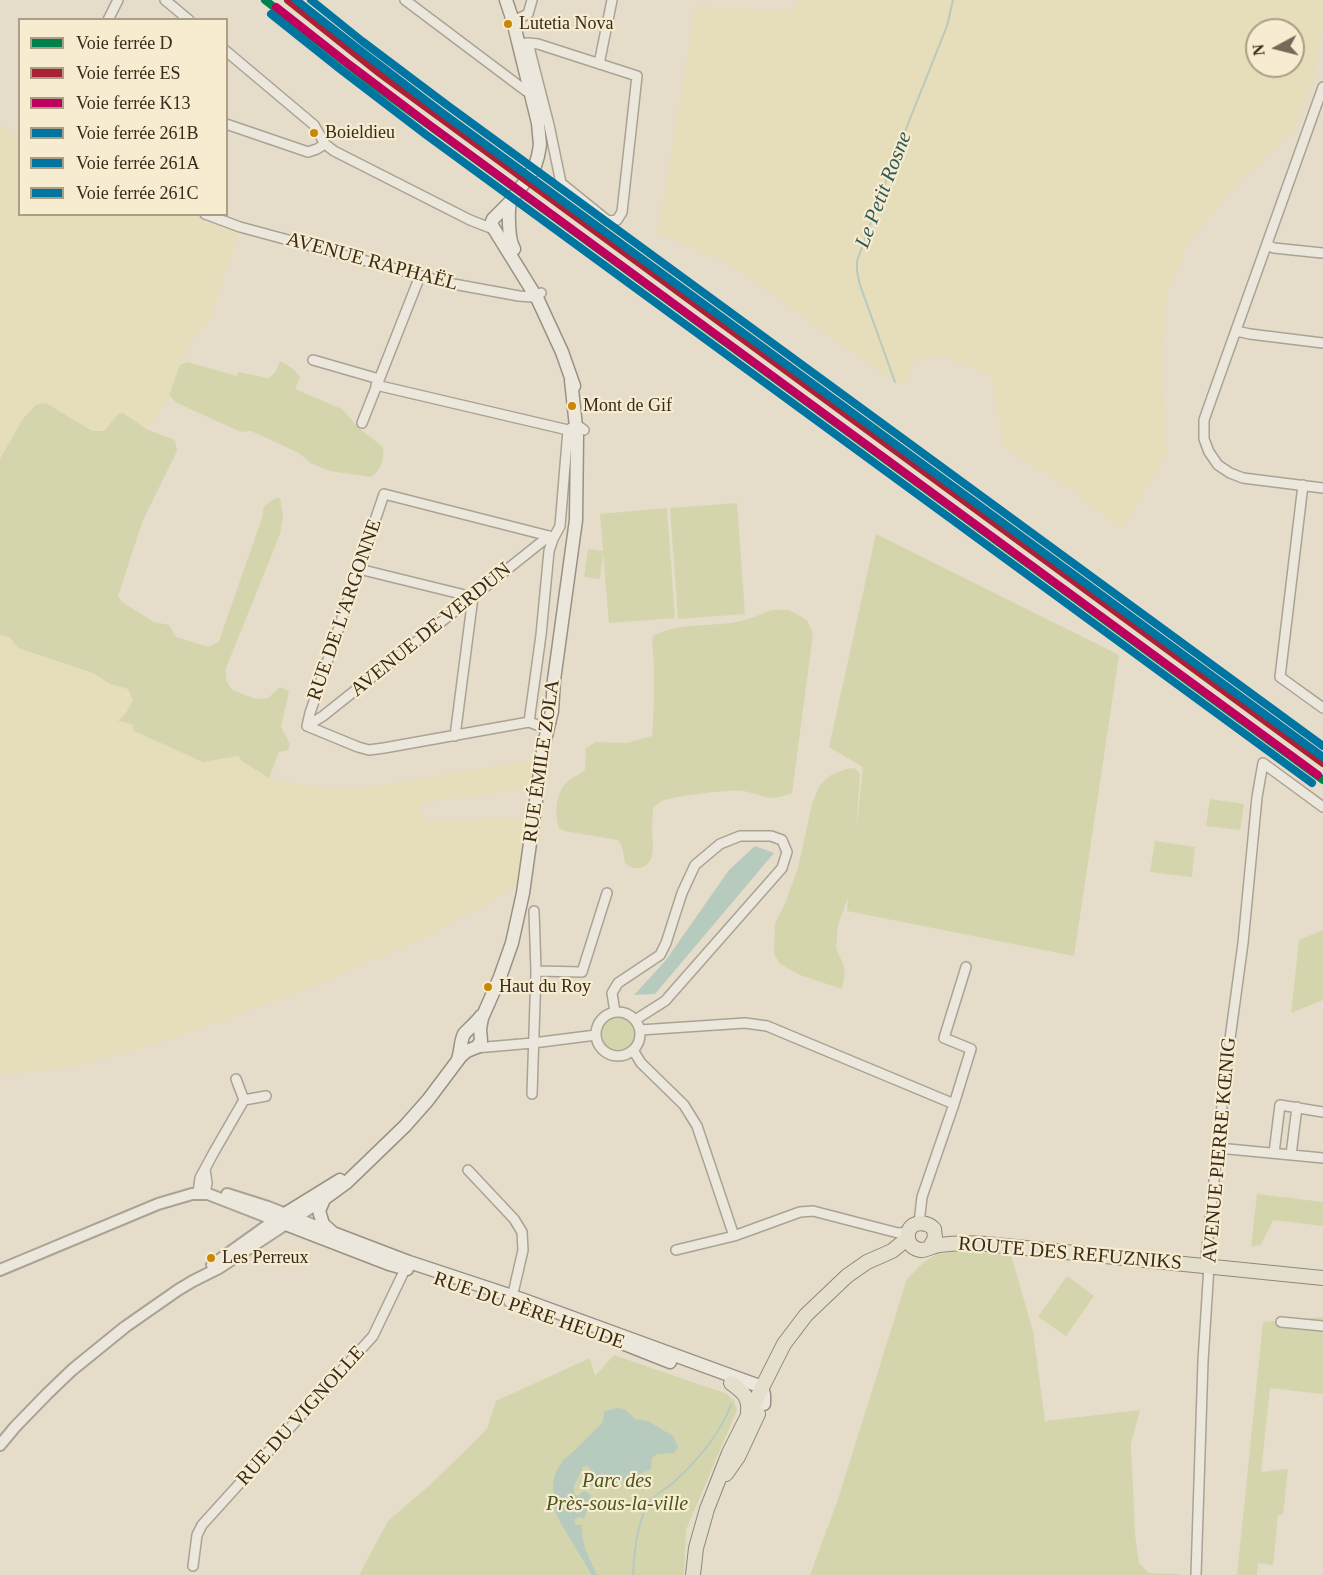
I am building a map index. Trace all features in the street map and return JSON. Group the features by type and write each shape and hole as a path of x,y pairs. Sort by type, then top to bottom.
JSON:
{"main road":[{"path":"499,223 513,198 534,169 540,140 523,43 506,0"},
{"name":"RUE ÉMILE ZOLA","path":"324,1199 341,1188 415,1115 457,1060 461,1051 474,1039 503,970 519,917 544,744 553,703 554,680 575,528 582,459 576,429 582,408 562,352 555,321 511,245 508,235 499,223"},
{"name":"RUE ÉMILE ZOLA","path":"288,1218 327,1187 360,1169"},
{"path":"324,1199 319,1217 333,1233"},
{"name":"RUE DU PÈRE HEUDE","path":"288,1218 389,1264 407,1265"},
{"path":"715,1490 738,1457 764,1391 789,1337 806,1315 847,1276 892,1251 927,1224 935,1233 934,1242 930,1247"},
{"name":"RUE DU PÈRE HEUDE","path":"333,1233 407,1265 510,1299 764,1391"},
{"name":"ROUTE DES REFUZNIKS","path":"935,1233 950,1237 1000,1238 1207,1262"},
{"name":"ROUTE DES REFUZNIKS","path":"913,1235 923,1250 950,1244 994,1244 1207,1262"},
{"path":"1207,1262 1323,1271"},
{"path":"1207,1262 1323,1278"},
{"name":"RUE DU PÈRE HEUDE","path":"510,1299 731,1383 764,1391"},
{"path":"731,1383 747,1398 748,1414"},
{"path":"693,1575 702,1520 729,1453 748,1414 764,1391"}],"street":[{"path":"109,18 118,0"},
{"path":"165,0 187,18"},
{"path":"405,0 530,92"},
{"path":"513,21 528,14 532,0"},
{"path":"599,64 612,0"},
{"path":"523,43 538,44 637,76 622,212 617,220 608,221 561,183 549,125 523,43"},
{"path":"228,53 315,125 325,144 334,151 478,224 499,223"},
{"path":"1323,87 1204,420 1204,439 1209,452 1218,465 1230,473 1248,479 1323,488"},
{"path":"228,125 308,152 325,144"},
{"name":"AVENUE RAPHAËL","path":"210,216 240,227 420,276 480,290 519,296 533,297 539,294"},
{"path":"1267,245 1274,248 1322,253"},
{"path":"362,423 420,276"},
{"path":"1236,331 1323,343"},
{"path":"313,360 378,382 576,429 560,526 551,538 529,722"},
{"path":"1303,485 1280,677 1323,708"},
{"name":"RUE DE L'ARGONNE","path":"307,726 384,494 551,538"},
{"name":"AVENUE DE VERDUN","path":"307,726 323,716 551,538"},
{"path":"359,569 473,597 455,736"},
{"path":"307,726 369,750 529,722 548,729"},
{"name":"AVENUE PIERRE KŒNIG","path":"1196,1575 1207,1262 1228,1051 1243,944 1257,797 1263,763 1323,807"},
{"path":"615,1012 612,993 618,983 660,955 682,893 695,865 720,844 740,836 771,836 782,840 787,852 782,868 665,1001 635,1020"},
{"path":"536,971 582,972 608,893"},
{"path":"532,1094 536,971 534,911"},
{"path":"676,1250 734,1236 801,1212 813,1211 913,1235 922,1197 971,1049 944,1038 966,967"},
{"path":"626,1013 635,1020 640,1030 640,1038 633,1050 613,1055 598,1042 596,1035 600,1022 609,1014 626,1013"},
{"path":"640,1030 745,1023 767,1026 954,1104"},
{"path":"474,1039 493,1047 596,1035"},
{"path":"633,1050 641,1063 684,1106 697,1126 734,1236"},
{"path":"236,1079 244,1100"},
{"path":"202,1190 205,1170 244,1100 266,1096"},
{"path":"1274,1153 1280,1105 1323,1112"},
{"path":"1291,1155 1297,1107"},
{"path":"1218,1148 1323,1158"},
{"path":"468,1170 514,1219 522,1232 523,1250 510,1299"},
{"path":"202,1190 249,1209 259,1209 288,1218"},
{"path":"0,1270 158,1204 202,1190 288,1218"},
{"name":"RUE ÉMILE ZOLA","path":"288,1218 324,1199"},
{"path":"249,1209 256,1221 254,1234"},
{"path":"0,1445 31,1410 72,1370 125,1327 193,1281 254,1234 288,1218"},
{"path":"193,1281 219,1268 288,1218"},
{"name":"RUE DU PÈRE HEUDE","path":"288,1218 333,1233"},
{"name":"RUE DU VIGNOLLE","path":"193,1566 197,1535 202,1525 373,1336 407,1265"},
{"path":"1281,1322 1323,1326"}],"shaded area":[{"path":"797,0 1323,0 1323,27 1315,75 1294,131 1240,181 1188,244 1167,295 1162,368 1167,455 1121,529 1070,488 1004,447 992,376 942,356 914,360 907,385 885,376 730,264 657,233 695,7 795,10"},
{"path":"0,124 18,134 18,216 208,216 240,227 208,325 196,334 180,365 169,395 148,430 123,413 117,414 104,431 92,431 46,403 22,420 0,459"},
{"path":"0,635 10,637 18,648 93,673 110,684 128,689 133,700 126,713 132,724 212,761 238,756 243,762 269,778 311,787 355,790 534,759 532,788 420,803 422,821 501,818 525,820 528,830 522,880 512,889 430,935 326,981 235,1016 157,1044 79,1065 0,1076"},
{"path":"755,846 774,853 655,994 634,995 666,960 729,870"},
{"path":"616,1408 625,1409 635,1419 648,1421 673,1436 678,1447 674,1453 657,1454 652,1458 651,1469 599,1490 590,1485 591,1471 588,1466 583,1467 574,1486 574,1493 577,1496 584,1491 591,1495 584,1519 579,1517 574,1520 576,1525 582,1525 584,1544 597,1575 592,1575 555,1511 553,1485 555,1474 563,1460 603,1422 604,1412"}],"green space":[{"path":"280,361 292,368 300,377 295,389 342,409 359,428 383,447 382,464 375,474 371,477 330,471 310,463 299,453 251,431 241,432 177,403 169,395 180,365 187,362 237,376 238,372 268,378 275,373"},
{"path":"46,403 92,431 104,431 118,414 123,413 148,430 175,440 177,451 143,520 118,596 122,602 154,622 169,625 176,637 209,647 219,641 262,518 264,506 280,498 283,516 280,534 226,668 226,680 232,690 256,699 268,698 280,687 289,691 281,727 290,744 288,750 279,752 269,778 243,762 238,756 203,762 134,731 132,724 118,721 126,713 133,700 128,689 110,684 93,673 18,648 10,637 0,635 0,459 22,420 36,405"},
{"path":"737,503 745,614 678,619 670,508"},
{"path":"667,508 675,618 609,623 603,554 600,579 584,577 588,549 603,551 600,514"},
{"path":"876,534 1119,655 1074,956 847,911 848,898 838,925 836,948 845,973 842,989 800,975 780,964 774,954 775,924 798,868 812,804 820,785 831,775 855,768 860,774 856,832 863,767 829,747"},
{"path":"772,610 789,610 807,620 813,634 792,793 771,798 743,791 726,791 687,795 660,802 653,808 651,859 648,864 638,868 625,863 622,846 618,840 564,831 559,828 556,810 561,791 568,781 585,770 586,748 596,742 627,743 652,736 653,636 684,627 741,621"},
{"path":"1210,799 1244,804 1240,830 1206,826"},
{"path":"1155,841 1195,847 1192,877 1150,872"},
{"path":"1323,930 1323,1000 1291,1013 1299,940"},
{"path":"618,1017 631,1022 636,1035 631,1048 618,1053 605,1048 600,1035 605,1022"},
{"path":"1257,1194 1323,1202 1323,1226 1273,1220 1261,1245 1251,1247"},
{"path":"963,1251 1011,1255 1033,1331 1045,1421 1140,1410 1131,1444 1135,1534 1139,1563 1149,1573 1178,1575 810,1575 838,1499 907,1279 925,1261 937,1254"},
{"path":"1067,1276 1094,1296 1066,1336 1038,1317"},
{"path":"1323,1317 1323,1394 1270,1388 1261,1472 1288,1469 1283,1515 1278,1515 1273,1565 1258,1563 1257,1575 1237,1575 1263,1322"},
{"name":"Parc des Près-sous-la-ville","path":"614,1355 727,1394 734,1401 737,1410 686,1530 684,1575 359,1575 388,1521 431,1484 487,1429 496,1401 590,1358 595,1376"}],"waterway":[{"name":"Le Petit Rosne","path":"895,382 860,285 857,261 894,159 947,26 953,0"},
{"name":"Le Petit Rosne","path":"633,1575 639,1528 649,1503 674,1482 699,1456 721,1426 731,1405"}],"rail line":[{"name":"D","path":"265,0 374,85 1323,780"},
{"name":"ES","path":"288,0 381,74 1323,763"},
{"name":"261B","path":"296,0 441,112 1323,757"},
{"name":"261C","path":"311,0 447,105 1323,746"},
{"name":"K13","path":"276,7 431,126 1318,775"},
{"name":"261A","path":"271,14 425,134 1312,783"}],"place":[{"name":"Lutetia Nova","path":"508,24"},
{"name":"Boieldieu","path":"314,133"},
{"name":"Mont de Gif","path":"572,406"},
{"name":"Haut du Roy","path":"488,987"},
{"name":"Les Perreux","path":"211,1258"}]}
